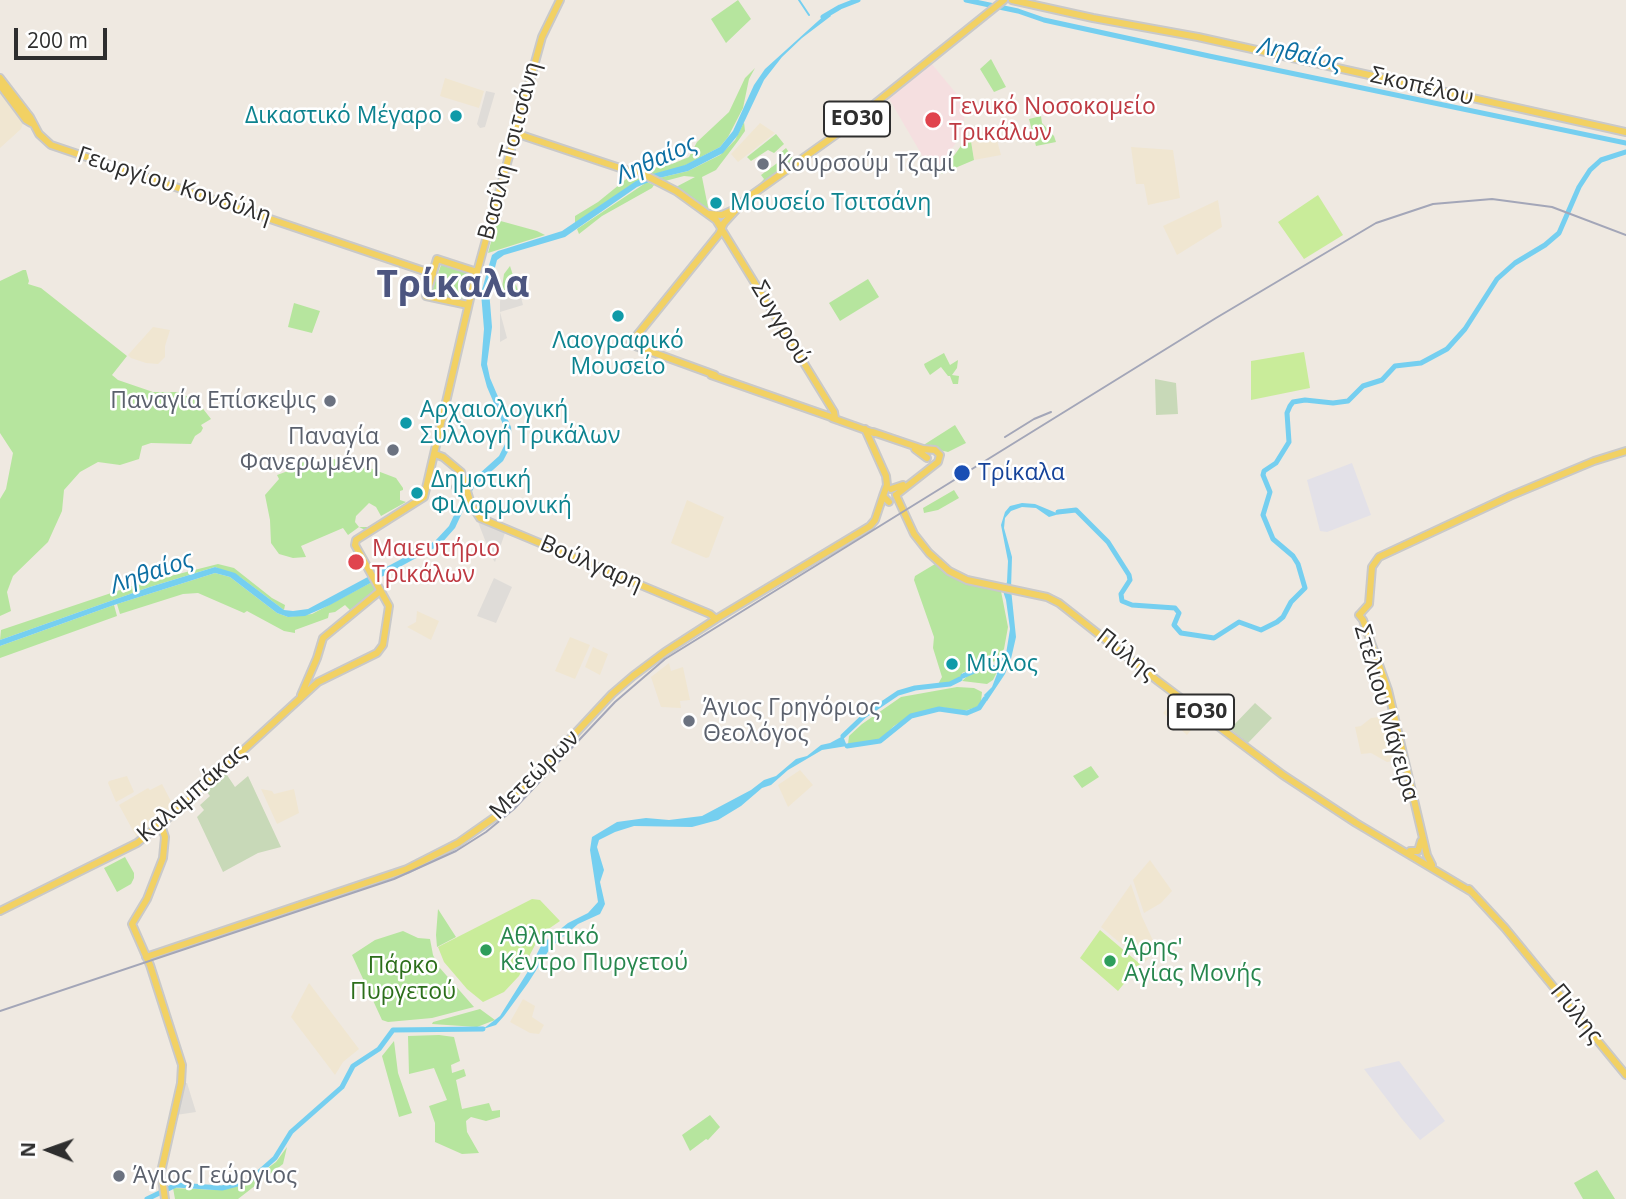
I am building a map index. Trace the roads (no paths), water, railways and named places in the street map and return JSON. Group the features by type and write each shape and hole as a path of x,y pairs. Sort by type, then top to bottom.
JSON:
{"main road":[{"name":"Βασίλη Τσιτσάνη","path":"379,590 363,559 359,543 367,534 424,499 468,305 542,37 560,0"},
{"name":"ΕΟ30","path":"723,228 749,197 841,131 1003,0"},
{"name":"Σκοπέλου","path":"1012,0 1198,37 1626,132"},
{"path":"0,78 30,117 31,123"},
{"path":"0,85 31,123"},
{"name":"Γεωργίου Κονδύλη","path":"31,123 43,139 53,146 312,229 433,272"},
{"path":"515,133 657,182 683,195 723,228"},
{"path":"657,182 723,228"},
{"name":"ΕΟ30","path":"749,197 632,345 869,431 930,450"},
{"path":"708,214 722,215 738,207"},
{"name":"Συγγρού","path":"723,228 833,410 835,418"},
{"path":"468,305 426,296 437,260 477,272"},
{"path":"715,375 716,384"},
{"path":"869,431 887,479 890,496"},
{"name":"ΕΟ30","path":"902,442 936,464"},
{"path":"930,450 935,450 940,455 936,464 890,496 926,468 930,450"},
{"name":"Στέλιου Μάγειρα","path":"1433,865 1423,843 1391,712 1360,624 1359,615 1369,604 1372,566 1377,558 1510,496 1594,461 1626,451"},
{"name":"Βούλγαρη","path":"435,454 443,457 462,484 477,519 710,614 716,619"},
{"name":"Πύλης","path":"890,496 919,541 946,569 965,579 1049,597 1059,603 1268,764 1470,891"},
{"name":"Μετεώρων","path":"146,957 407,869 458,843 495,817 517,796 624,684 665,652 716,619 870,526 890,496"},
{"path":"298,699 315,664 322,639 379,590 389,606 383,645 370,657"},
{"path":"370,657 381,661"},
{"name":"Καλαμπάκας","path":"0,911 122,852 161,825 320,680 370,657"},
{"name":"Πύλης","path":"1346,815 1410,851 1418,859 1433,865 1470,891 1505,928 1626,1074"},
{"path":"161,825 165,839 163,858 147,900 132,922 177,1045 182,1067 162,1170 165,1198"},
{"path":"1410,851 1418,851 1423,843"},
{"path":"1418,859 1423,843"}],"water":[{"name":"Ληθαίος","path":"828,12 831,16 782,57 764,80 738,135 723,153 688,171 637,187 565,237 504,255 497,260 489,290 492,327 487,364 490,378 511,427 512,444 503,461 474,487 455,528 440,545 305,616 288,617 277,613 230,577 215,573 114,605 0,646 0,640 215,567 235,573 284,610 308,609 435,541 449,526 469,483 499,456 506,442 505,429 487,387 481,365 484,329 481,293 492,255 562,231 636,181 685,165 720,147 733,131 754,85 765,69"},
{"path":"1035,504 1059,514 1049,517 1036,508 1022,507 1011,511 1005,518 1004,528 1012,557 1011,589 1016,637 1005,674 987,701 984,695 992,687 997,674 990,664 996,666 1006,654 1010,629 1003,591 1007,582 1008,561 1001,525 1010,506"},
{"path":"843,736 847,746 822,750 788,770 771,785 762,788 741,806 718,820 692,827 634,826 599,840 597,847 604,870 600,882 605,904 600,914 578,924 551,947 504,1016 496,1025 483,1029 500,1016 542,944 568,923 588,913 598,902 590,850 592,837 617,822 702,816 751,790 764,780 776,776 796,759 807,756 821,745"}],"waterway":[{"path":"799,0 809,15"},
{"name":"Ληθαίος","path":"823,17 858,0"},
{"name":"Ληθαίος","path":"966,0 1209,56 1626,143"},
{"path":"1058,512 1076,510 1108,542 1129,575 1130,580 1121,594 1122,601 1132,605 1175,608 1179,613 1174,625 1181,633 1214,638 1239,622 1261,630 1277,622 1305,588 1298,564 1293,556 1273,539 1263,515 1270,492 1263,475 1264,471 1276,463 1289,442 1287,413 1290,406 1293,402 1305,400 1333,403 1348,401 1363,386 1382,380 1395,366 1421,363 1447,349 1465,329 1497,279 1515,263 1559,233 1579,187 1590,170 1601,160 1626,152"},
{"path":"963,676 990,664"},
{"path":"843,736 864,716 898,693 950,684 960,679"},
{"path":"847,746 880,741 911,716 939,709 967,713 979,708 985,699"},
{"path":"147,1199 176,1185 222,1188 249,1181 275,1158 291,1132 342,1087 353,1066 379,1049 393,1030 483,1029"}],"railway":[{"path":"0,1011 394,879 456,851 486,832 514,809 615,702 665,659 1216,318 1376,223 1433,204 1492,199 1552,207 1626,235"},
{"path":"1005,437 1051,412"}],"place":[{"name":"Δικαστικό Μέγαρο","path":"456,116"},
{"name":"Γενικό Νοσοκομείο Τρικάλων","path":"933,120"},
{"name":"Κουρσούμ Τζαμί","path":"763,164"},
{"name":"Μουσείο Τσιτσάνη","path":"716,203"},
{"name":"Λαογραφικό Μουσείο","path":"618,316"},
{"name":"Παναγία Επίσκεψις","path":"330,401"},
{"name":"Αρχαιολογική Συλλογή Τρικάλων","path":"406,423"},
{"name":"Παναγία Φανερωμένη","path":"393,450"},
{"name":"Τρίκαλα","path":"962,473"},
{"name":"Δημοτική Φιλαρμονική","path":"417,493"},
{"name":"Μαιευτήριο Τρικάλων","path":"356,562"},
{"name":"Μύλος","path":"952,664"},
{"name":"Άγιος Γρηγόριος Θεολόγος","path":"689,721"},
{"name":"Αθλητικό Κέντρο Πυργετού","path":"486,950"},
{"name":"Άρης' Αγίας Μονής","path":"1110,961"},
{"name":"Άγιος Γεώργιος","path":"119,1176"}],"district":[{"name":"Τρίκαλα","path":"453,286"}],"park label":[{"name":"Πάρκο Πυργετού","path":"403,979"}]}
